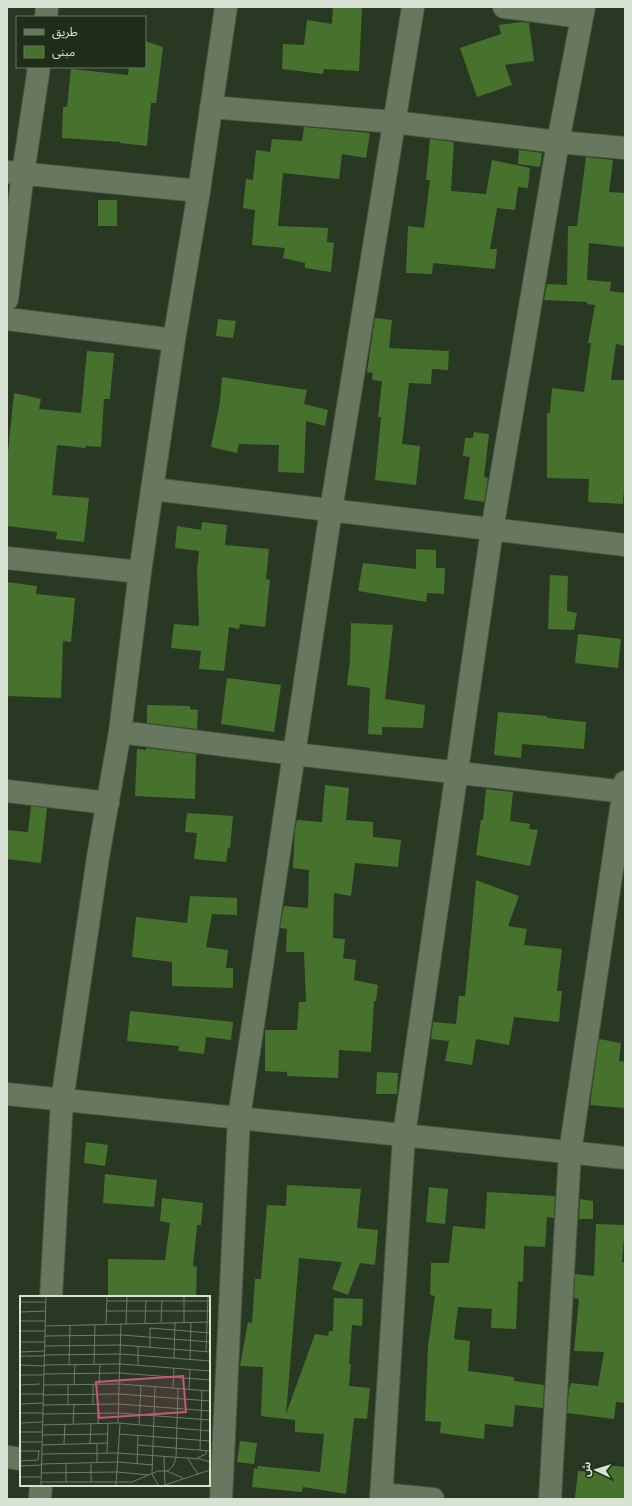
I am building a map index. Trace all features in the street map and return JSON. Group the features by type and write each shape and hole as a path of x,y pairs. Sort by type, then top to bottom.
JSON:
{"street":[{"path":"51,1296 62,1101 98,857 120,732 152,489 174,340 199,191 226,7"},
{"path":"221,1499 239,1118 331,510 413,7"},
{"path":"432,1499 381,1496 404,1135 492,530 558,142 583,12 504,7"},
{"path":"7,299 15,173 38,68"},
{"path":"211,106 394,122 558,142 625,148"},
{"path":"15,173 199,191"},
{"path":"7,319 174,340"},
{"path":"152,489 492,530 625,544"},
{"path":"7,558 140,572"},
{"path":"120,732 295,754 625,789 570,1152 550,1499"},
{"path":"7,791 108,803"},
{"path":"7,1094 62,1101 625,1158"},
{"path":"7,1457 20,1459"},
{"path":"40,1499 41,1486"}],"building":[{"path":"333,7 362,7 359,71 324,69 323,74 282,69 283,44 304,45 307,20 332,24"},
{"path":"522,22 529,23 534,61 505,65 512,85 477,97 460,48 501,34 499,25"},
{"path":"146,41 163,47 156,103 151,103 147,146 120,142 62,138 63,107 67,107 71,69 128,75 129,68 146,68"},
{"path":"304,127 370,133 366,158 342,154 339,179 283,173 278,226 328,228 327,242 334,243 331,272 305,268 305,263 283,258 285,248 252,245 255,210 243,208 246,179 253,180 256,150 270,152 272,139 302,141"},
{"path":"430,139 454,142 451,191 486,194 492,160 530,168 528,188 518,187 515,210 497,208 490,249 497,249 495,269 433,263 432,274 406,273 408,226 424,228 430,180 426,180"},
{"path":"519,150 542,153 540,167 518,164"},
{"path":"586,157 613,160 609,192 625,193 625,247 589,243 587,280 611,282 610,291 625,293 625,346 616,344 611,380 625,380 625,473 623,504 588,502 589,479 547,478 547,413 550,413 552,388 584,392 591,343 588,343 595,305 587,304 587,302 544,300 547,284 567,285 568,226 577,226"},
{"path":"98,200 117,200 117,226 98,226"},
{"path":"375,318 392,320 389,348 449,351 448,370 432,369 431,384 409,383 402,444 420,446 416,485 375,480 381,417 378,417 382,381 372,380 373,373 367,372"},
{"path":"218,319 236,321 233,338 216,336"},
{"path":"87,351 114,353 110,399 104,399 101,447 86,446 86,448 57,445 52,495 89,498 84,542 56,539 57,532 7,526 7,462 14,393 41,399 39,409 81,413"},
{"path":"222,377 307,390 304,404 328,410 325,426 306,421 304,473 278,472 279,445 239,444 237,453 211,447 220,402"},
{"path":"474,432 489,434 484,477 488,478 484,502 464,499 470,457 463,456 465,438 473,438"},
{"path":"202,522 227,525 225,545 269,549 266,579 270,580 265,627 240,624 239,629 229,627 224,671 199,669 201,651 171,648 174,624 199,626 197,571 199,551 175,548 177,526 201,530"},
{"path":"416,549 436,550 436,568 445,568 444,594 427,593 426,602 358,591 363,563 416,569"},
{"path":"550,575 568,576 567,611 577,613 574,630 548,629"},
{"path":"7,582 37,586 36,594 75,598 71,642 63,641 61,698 7,696"},
{"path":"351,623 393,625 385,699 425,705 423,728 382,727 382,735 368,734 370,688 347,685 350,660"},
{"path":"578,634 621,639 618,668 575,663"},
{"path":"227,678 281,685 274,732 221,724"},
{"path":"147,705 190,706 190,709 198,710 197,729 147,723"},
{"path":"498,712 547,716 547,718 586,722 584,749 522,744 521,758 494,755"},
{"path":"146,748 196,754 195,799 135,796 137,749 146,750"},
{"path":"325,785 349,788 346,820 373,822 373,837 401,840 398,867 355,863 351,896 334,893 333,938 345,939 343,958 356,960 354,980 378,985 376,1001 374,1001 371,1052 339,1050 338,1078 287,1076 287,1072 265,1071 265,1030 297,1030 299,1002 306,1002 304,952 286,952 287,929 280,928 284,906 308,908 309,870 293,868 295,829 297,820 322,822"},
{"path":"486,789 513,792 510,821 530,824 529,829 538,830 530,866 476,855 481,820 483,820"},
{"path":"31,806 47,808 41,863 7,859 7,830 28,832"},
{"path":"187,813 233,816 230,848 228,848 226,862 194,859 197,833 185,832"},
{"path":"476,880 519,896 508,926 527,929 524,945 562,949 557,991 562,991 559,1022 514,1017 509,1045 476,1039 472,1065 445,1061 449,1041 431,1039 433,1022 456,1024 459,996 465,996"},
{"path":"190,896 237,898 237,915 212,914 206,947 228,950 226,968 233,968 233,988 172,986 172,962 132,957 136,917 187,923"},
{"path":"130,1011 233,1022 231,1040 206,1037 204,1054 178,1051 179,1046 127,1041"},
{"path":"599,1039 621,1043 619,1061 625,1062 625,1108 590,1105"},
{"path":"377,1072 398,1073 397,1094 376,1094"},
{"path":"86,1142 108,1145 105,1166 84,1163"},
{"path":"105,1174 157,1180 154,1207 103,1203"},
{"path":"287,1185 361,1189 357,1228 378,1230 375,1265 360,1263 348,1295 332,1289 342,1262 299,1258 286,1414 315,1334 328,1336 329,1331 333,1331 334,1298 363,1299 362,1326 352,1325 349,1386 370,1388 367,1419 354,1418 346,1494 303,1487 302,1492 252,1487 254,1468 257,1469 258,1466 320,1472 324,1434 295,1432 295,1420 261,1416 263,1367 240,1366 248,1322 252,1323 255,1279 261,1279 267,1205 286,1206"},
{"path":"429,1187 448,1189 445,1224 426,1222"},
{"path":"487,1192 555,1196 554,1218 547,1217 545,1247 524,1246 523,1282 518,1281 516,1329 491,1328 492,1309 458,1307 454,1339 470,1341 468,1371 514,1377 514,1381 544,1385 543,1408 515,1405 513,1427 485,1424 484,1439 440,1433 441,1422 425,1421 428,1346 435,1296 430,1295 431,1263 449,1263 453,1226 485,1229"},
{"path":"162,1198 203,1203 201,1225 197,1225 193,1266 197,1267 196,1296 108,1296 108,1259 165,1260 170,1223 160,1221"},
{"path":"580,1199 593,1201 593,1219 579,1219"},
{"path":"596,1224 625,1225 622,1262 625,1262 625,1403 616,1402 614,1419 567,1413 569,1387 570,1388 571,1383 598,1386 604,1352 574,1351 579,1299 574,1298 575,1274 594,1276"},
{"path":"240,1441 257,1443 254,1464 237,1462"},
{"path":"606,1465 625,1467 625,1499 575,1498 578,1471 605,1473"}]}
